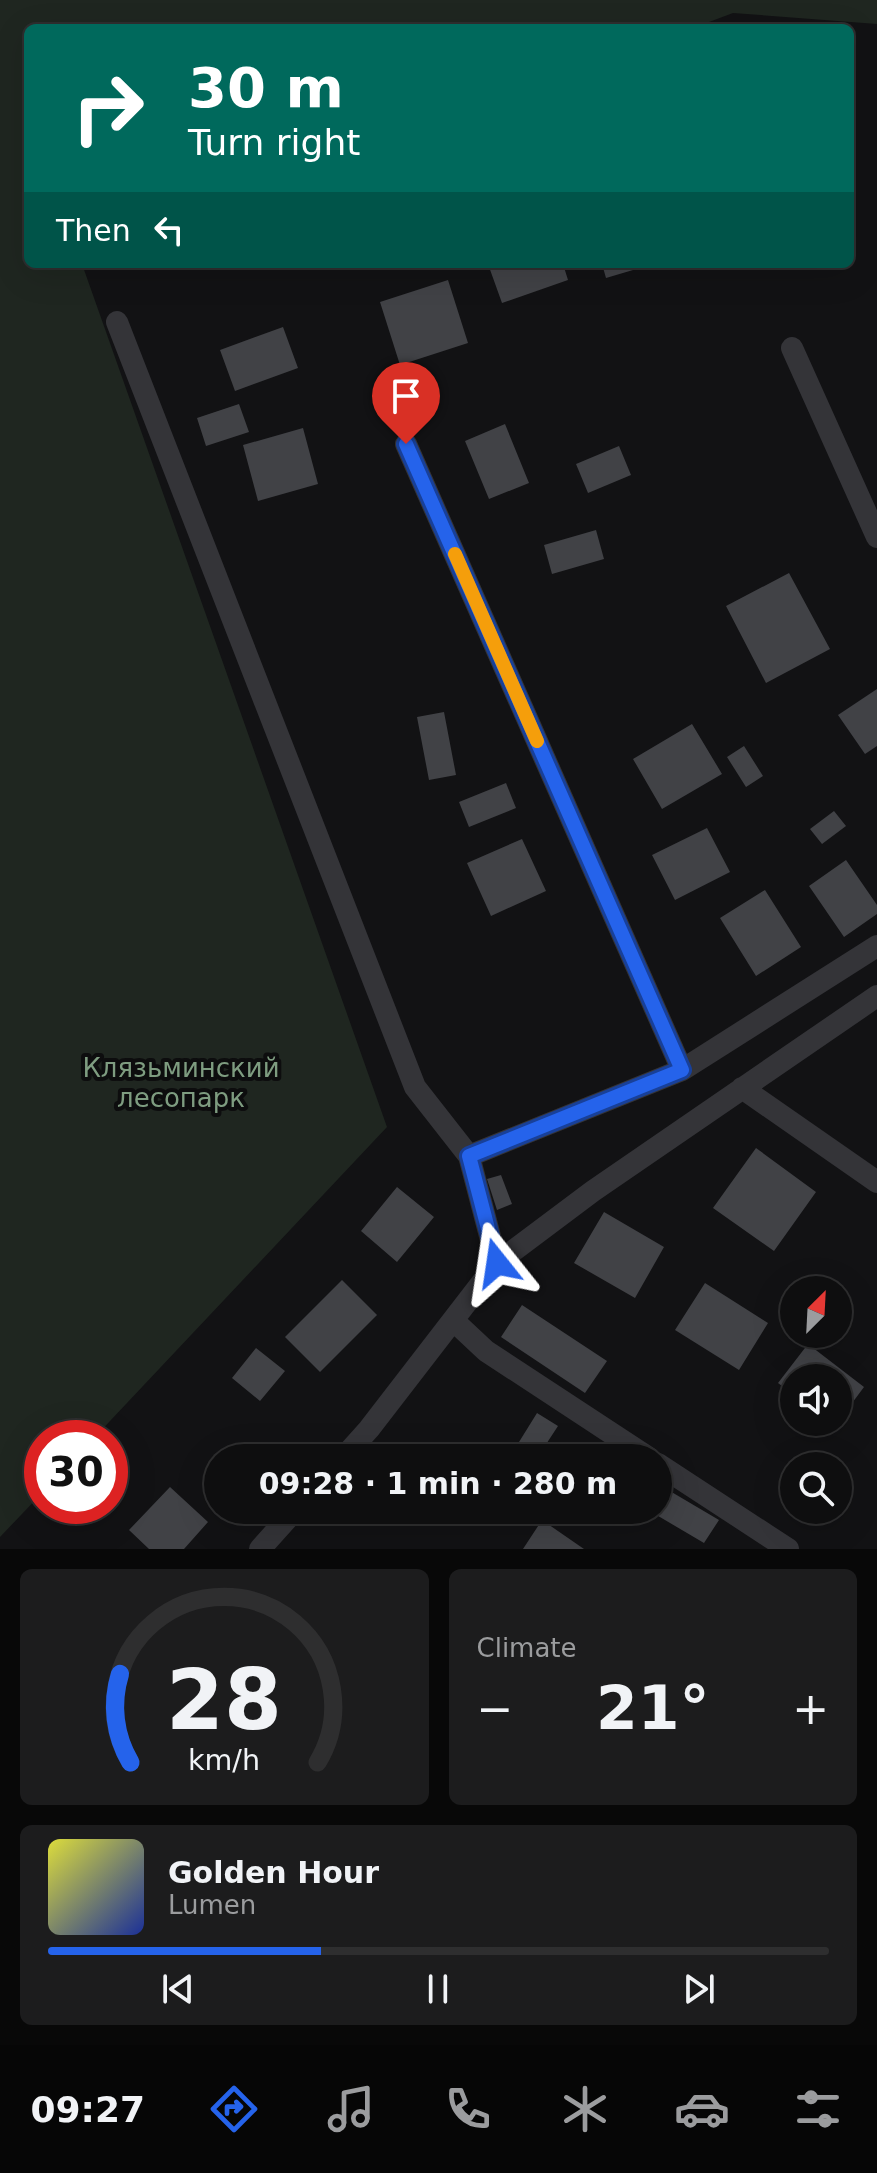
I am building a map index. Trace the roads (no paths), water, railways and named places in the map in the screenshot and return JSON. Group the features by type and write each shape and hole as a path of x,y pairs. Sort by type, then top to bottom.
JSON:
{"street":[{"path":"117,322 415,1087 469,1156 497,1263"},
{"path":"792,348 877,537"},
{"path":"406,444 682,1070"},
{"path":"469,1156 682,1070 877,946"},
{"path":"356,1444 497,1263 593,1191 877,996"},
{"path":"742,1088 877,1182"},
{"path":"454,1321 486,1351 628,1444"},
{"path":"672,1473 788,1549"},
{"path":"260,1549 282,1524"}],"park label":[{"name":"Клязьминский лесопарк","path":"181,1083"}]}
